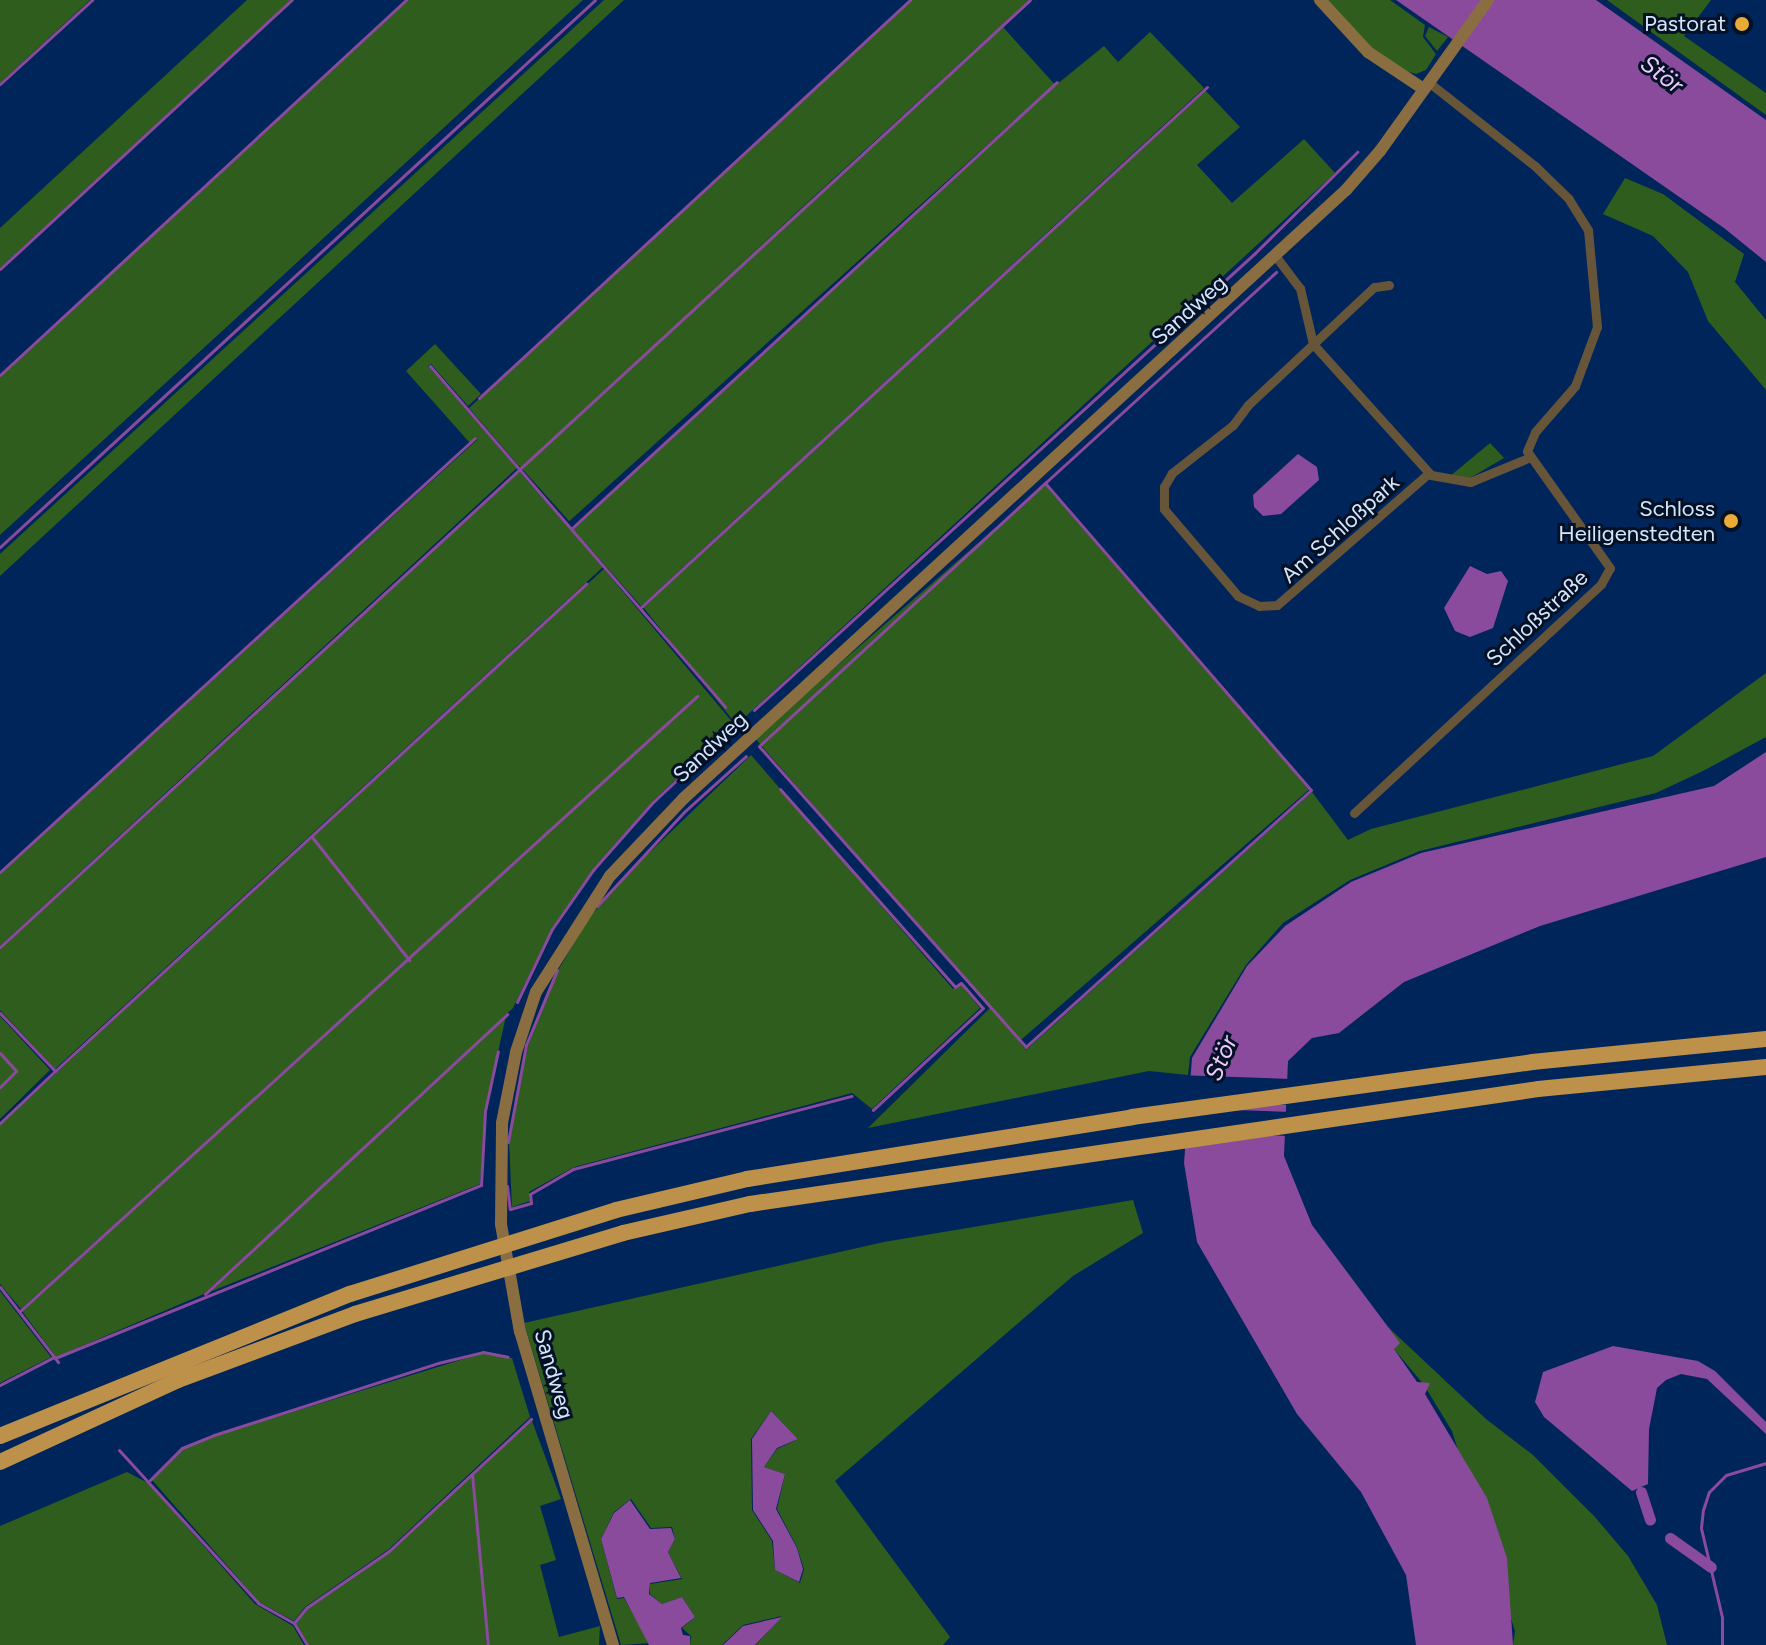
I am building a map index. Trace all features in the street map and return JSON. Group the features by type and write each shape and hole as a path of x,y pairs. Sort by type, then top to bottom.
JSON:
{"highway":[{"path":"0,1436 242,1335 456,1258 616,1210 876,1157 1532,1062 1766,1039"},
{"path":"0,1462 192,1374 463,1279 623,1233 879,1181 1538,1089 1766,1067"}],"street":[{"path":"1320,0 1368,52 1425,85 1535,166 1569,199 1588,230 1597,327 1582,374 1530,438 1528,458"},
{"name":"Sandweg","path":"613,1645 532,1376 501,1224 502,1123 516,1052 536,992 610,876 684,798 1277,258 1371,161 1446,53 1488,0"},
{"path":"1277,258 1304,298 1313,344"},
{"name":"Am Schloßpark","path":"1389,285 1374,287 1233,425 1172,473 1163,495 1170,521 1238,596 1259,606 1277,605 1429,473"},
{"name":"Am Schloßpark","path":"1313,344 1429,473 1442,481 1470,482 1528,458"},
{"name":"Schloßstraße","path":"1354,813 1608,574 1608,559 1528,458"}],"green space":[{"path":"0,0 90,0 0,83"},
{"path":"247,0 291,0 0,268 0,228"},
{"path":"408,0 583,0 0,535 0,377"},
{"path":"604,0 624,0 0,576 0,554"},
{"path":"912,0 1029,0 519,466 469,408"},
{"path":"1326,0 1390,0 1425,25 1423,37 1436,54 1426,70 1416,74 1399,69 1376,52"},
{"path":"1607,0 1711,0 1684,36 1766,93 1766,115"},
{"path":"1003,27 1055,84 569,521 518,464"},
{"path":"1429,27 1448,37 1437,51 1425,36"},
{"path":"1150,32 1204,88 641,606 573,529 1056,85 1104,46 1118,62"},
{"path":"1205,90 1240,127 1197,165 1232,203 1304,139 1335,173 744,718 747,722 739,728 643,607"},
{"path":"1625,178 1663,194 1744,254 1735,282 1766,320 1766,390 1708,321 1688,272 1653,236 1603,214"},
{"path":"435,344 481,394 468,406 431,364 428,366 517,468 0,946 0,874 478,439 469,442 406,371"},
{"path":"1490,443 1504,458 1470,478 1449,477"},
{"path":"518,470 603,567 55,1069 0,1010 0,948"},
{"path":"1045,485 1309,789 1019,1042 754,738"},
{"path":"604,569 734,724 652,802 593,869 552,928 513,1008 204,1294 56,1357 22,1311 686,707 409,958 312,836"},
{"path":"1766,673 1766,737 1703,771 1656,793 1420,851 1350,880 1283,923 1246,965 1190,1057 1188,1075 1149,1071 868,1128 991,1007 1026,1050 1312,792 1348,840 1371,829 1653,756"},
{"path":"751,755 953,989 961,985 980,1008 872,1109 852,1093 574,1167 529,1192 530,1201 512,1207 509,1142 516,1095 528,1046 557,972 589,918 625,876"},
{"path":"311,837 407,959 21,1309 0,1284 0,1125"},
{"path":"0,1016 50,1070 0,1119"},
{"path":"506,1016 485,1111 480,1184 207,1293"},
{"path":"1133,1200 1143,1233 1073,1276 835,1481 950,1637 943,1645 756,1645 782,1616 743,1625 722,1645 690,1645 691,1636 682,1628 695,1617 682,1597 662,1604 650,1594 650,1584 682,1579 668,1552 675,1539 672,1527 651,1528 631,1499 614,1512 601,1539 617,1599 624,1598 650,1643 621,1645 524,1323 884,1242","holes":["771,1411 798,1439 777,1449 764,1467 785,1474 777,1509 797,1547 804,1569 800,1583 775,1570 772,1541 752,1510 751,1439"]},
{"path":"0,1291 51,1357 0,1383"},
{"path":"1388,1327 1486,1419 1533,1455 1595,1517 1628,1556 1657,1605 1667,1645 1513,1645 1515,1631 1452,1431 1424,1385 1394,1349"},
{"path":"483,1353 512,1358 530,1417 389,1549 305,1607 294,1621 259,1602 152,1480 182,1449 215,1436"},
{"path":"532,1421 561,1499 540,1506 556,1560 540,1565 559,1637 600,1626 599,1645 489,1645 473,1474"},
{"path":"127,1472 148,1483 255,1604 293,1626 304,1645 0,1645 0,1526"},
{"path":"472,1476 487,1645 309,1645 296,1623 307,1609 390,1551"}],"water":[{"name":"Stör","path":"1396,0 1596,0 1766,120 1766,262 1724,228"},
{"path":"1298,454 1317,467 1319,480 1281,514 1263,516 1254,507 1253,495"},
{"path":"1470,566 1487,574 1501,571 1508,581 1493,628 1470,637 1455,631 1444,608"},
{"name":"Stör","path":"1766,752 1766,857 1540,926 1404,982 1339,1033 1312,1038 1288,1061 1284,1156 1312,1225 1400,1343 1394,1349 1417,1382 1430,1383 1425,1394 1487,1498 1507,1558 1513,1645 1416,1645 1406,1575 1361,1492 1297,1414 1197,1242 1184,1163 1192,1058 1247,966 1285,926 1351,882 1421,853 1714,786"},
{"path":"1613,1346 1698,1361 1715,1371 1766,1422 1766,1434 1707,1379 1681,1374 1666,1380 1657,1388 1649,1429 1648,1484 1632,1491 1544,1417 1535,1402 1543,1372"},
{"path":"771,1411 798,1439 777,1448 764,1467 785,1474 776,1509 797,1548 803,1569 799,1582 775,1570 773,1541 753,1510 752,1439"},
{"path":"630,1500 650,1529 671,1528 675,1539 668,1552 681,1578 650,1583 649,1594 662,1604 682,1597 695,1617 681,1628 683,1635 690,1636 690,1645 649,1645 624,1597 617,1598 601,1539 614,1513"},
{"path":"782,1617 755,1645 723,1645 743,1626"}],"pier":[{"path":"1184,1075 1291,1079 1290,1105 1183,1101"},
{"path":"1182,1108 1290,1112 1289,1136 1181,1132"}],"waterway":[{"path":"0,84 92,0"},
{"path":"0,269 292,0"},
{"path":"0,375 406,0"},
{"path":"0,547 595,0"},
{"path":"479,398 910,0"},
{"path":"0,947 1030,0"},
{"path":"571,529 1057,82"},
{"path":"640,608 1207,87"},
{"path":"754,710 1255,253 1357,152"},
{"path":"1045,483 1276,272"},
{"path":"430,366 725,707"},
{"path":"0,872 475,438"},
{"path":"1045,483 1311,790 1026,1047 759,746 1045,483"},
{"path":"55,1071 586,584"},
{"path":"20,1311 697,696"},
{"path":"517,1002 552,929 593,870 652,803 728,732"},
{"path":"597,906 685,811 746,756"},
{"path":"780,789 955,987 961,983 983,1008 873,1110"},
{"path":"312,837 409,960"},
{"path":"508,1142 526,1045 557,970"},
{"path":"0,1013 55,1071 0,1123"},
{"path":"205,1294 507,1014"},
{"path":"55,1358 481,1185 485,1111 498,1051"},
{"path":"0,1053 16,1071 0,1087"},
{"path":"507,1186 510,1209 531,1203 530,1194 573,1169 852,1096"},
{"path":"0,1287 58,1362"},
{"path":"150,1480 182,1448 214,1435 438,1363 483,1352 508,1357"},
{"path":"0,1385 54,1357"},
{"path":"294,1623 306,1608 389,1551 531,1419"},
{"path":"119,1450 258,1603 294,1623 307,1645"},
{"path":"1722,1645 1722,1617 1701,1528 1703,1510 1709,1492 1726,1475 1766,1463"},
{"path":"472,1474 488,1645"},
{"path":"1641,1492 1650,1520"},
{"path":"1670,1538 1711,1567"}],"place":[{"name":"Pastorat","path":"1742,24"},
{"name":"Schloss Heiligenstedten","path":"1731,521"}]}
